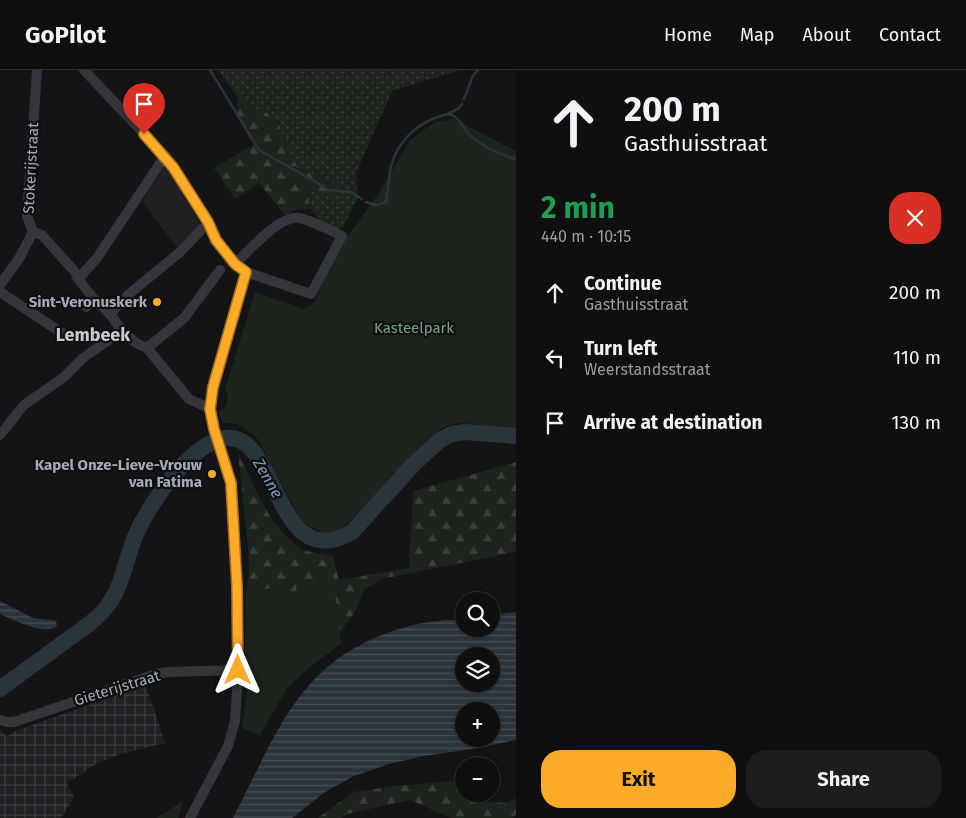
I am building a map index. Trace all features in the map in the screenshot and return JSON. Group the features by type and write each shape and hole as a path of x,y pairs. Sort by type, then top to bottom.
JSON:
{"street":[{"name":"Stokerijstraat","path":"0,285 20,257 33,232 27,216 38,70"},
{"path":"84,70 165,156 208,222 216,240 235,264 246,272 310,294 342,236 298,218 281,222 235,264"},
{"path":"78,279 97,258 165,156"},
{"path":"110,314 129,294 179,254 204,228"},
{"path":"33,232 42,235 75,272 90,303 110,314 123,332 136,343 147,348 189,399 210,409"},
{"path":"147,348 184,318 220,270"},
{"path":"190,818 228,746 233,730 238,670 235,541 231,483 214,429 210,409 213,387 246,272"},
{"path":"0,292 65,335"},
{"path":"0,435 24,405 64,377 82,357 123,332"},
{"name":"Gieterijstraat","path":"0,720 14,722 156,674 238,670"}],"shaded area":[{"path":"164,168 167,168 199,222 199,225 179,250 142,201"},
{"path":"0,601 33,618 56,621 57,626 51,629 37,628 13,620 0,614"},
{"path":"516,612 516,740 500,743 500,702 455,702 455,747 483,747 424,756 389,764 354,776 325,792 292,818 233,818 266,751 283,722 301,696 322,672 347,652 379,636 418,624 455,620 455,637 500,637 500,614"},
{"path":"146,685 165,743 117,755 96,764 67,783 74,797 61,818 0,818 0,729 7,737 15,731"}],"green space":[{"path":"218,70 460,70 392,91 356,173 358,198 342,229 325,225 310,209 308,190 337,185 298,168 278,122 267,113 256,110 238,98"},
{"path":"238,98 256,110 267,113 278,122 298,168 338,185 337,196 308,191 310,209 293,210 286,216 259,183 235,199 214,168 253,145 236,115"},
{"name":"Kasteelpark","path":"454,119 516,151 516,431 464,423 456,423 439,430 368,504 338,532 324,534 301,520 259,441 247,430 234,423 223,424 219,412 227,402 225,389 255,292 304,309 312,305 320,291 316,288 340,247 381,190 410,140 435,122"},
{"path":"238,452 263,504 279,528 303,550 333,556 339,580 409,568 413,491 516,462 516,552 381,579 364,590 356,610 340,633 313,658 263,679 245,668 246,591 249,575"},
{"path":"333,576 341,644 310,667 287,688 260,736 242,728 246,690 246,591 275,588 277,597 297,594 296,585"},
{"path":"455,781 455,802 507,803 516,798 516,815 512,818 451,818 410,800 347,814 341,818 318,818 353,792"},
{"path":"183,801 178,818 157,818 160,816"}],"waterway":[{"path":"210,70 259,150 327,190 351,192 362,199"},
{"path":"464,99 473,76 478,70"},
{"path":"447,114 458,109 462,104"},
{"path":"366,202 376,205 386,202 392,162 400,146 412,132 442,115 449,114 454,116 479,143 516,159"},
{"name":"Zenne","path":"0,689 87,626 105,609 115,593 134,539 148,511 182,466 208,445 221,439 240,440 255,453 291,519 306,535 326,541 352,532 412,466 440,440 452,434 465,432 516,436"}],"place":[{"name":"Sint-Veronuskerk","path":"157,302"},
{"name":"Kapel Onze-Lieve-Vrouw van Fatima","path":"212,474"}],"district":[{"name":"Lembeek","path":"93,335"}],"route":[{"path":"144,134 173,167 208,222 216,240 235,264 246,272 213,387 210,409 211,419 231,483 237,586 238,670"}]}
